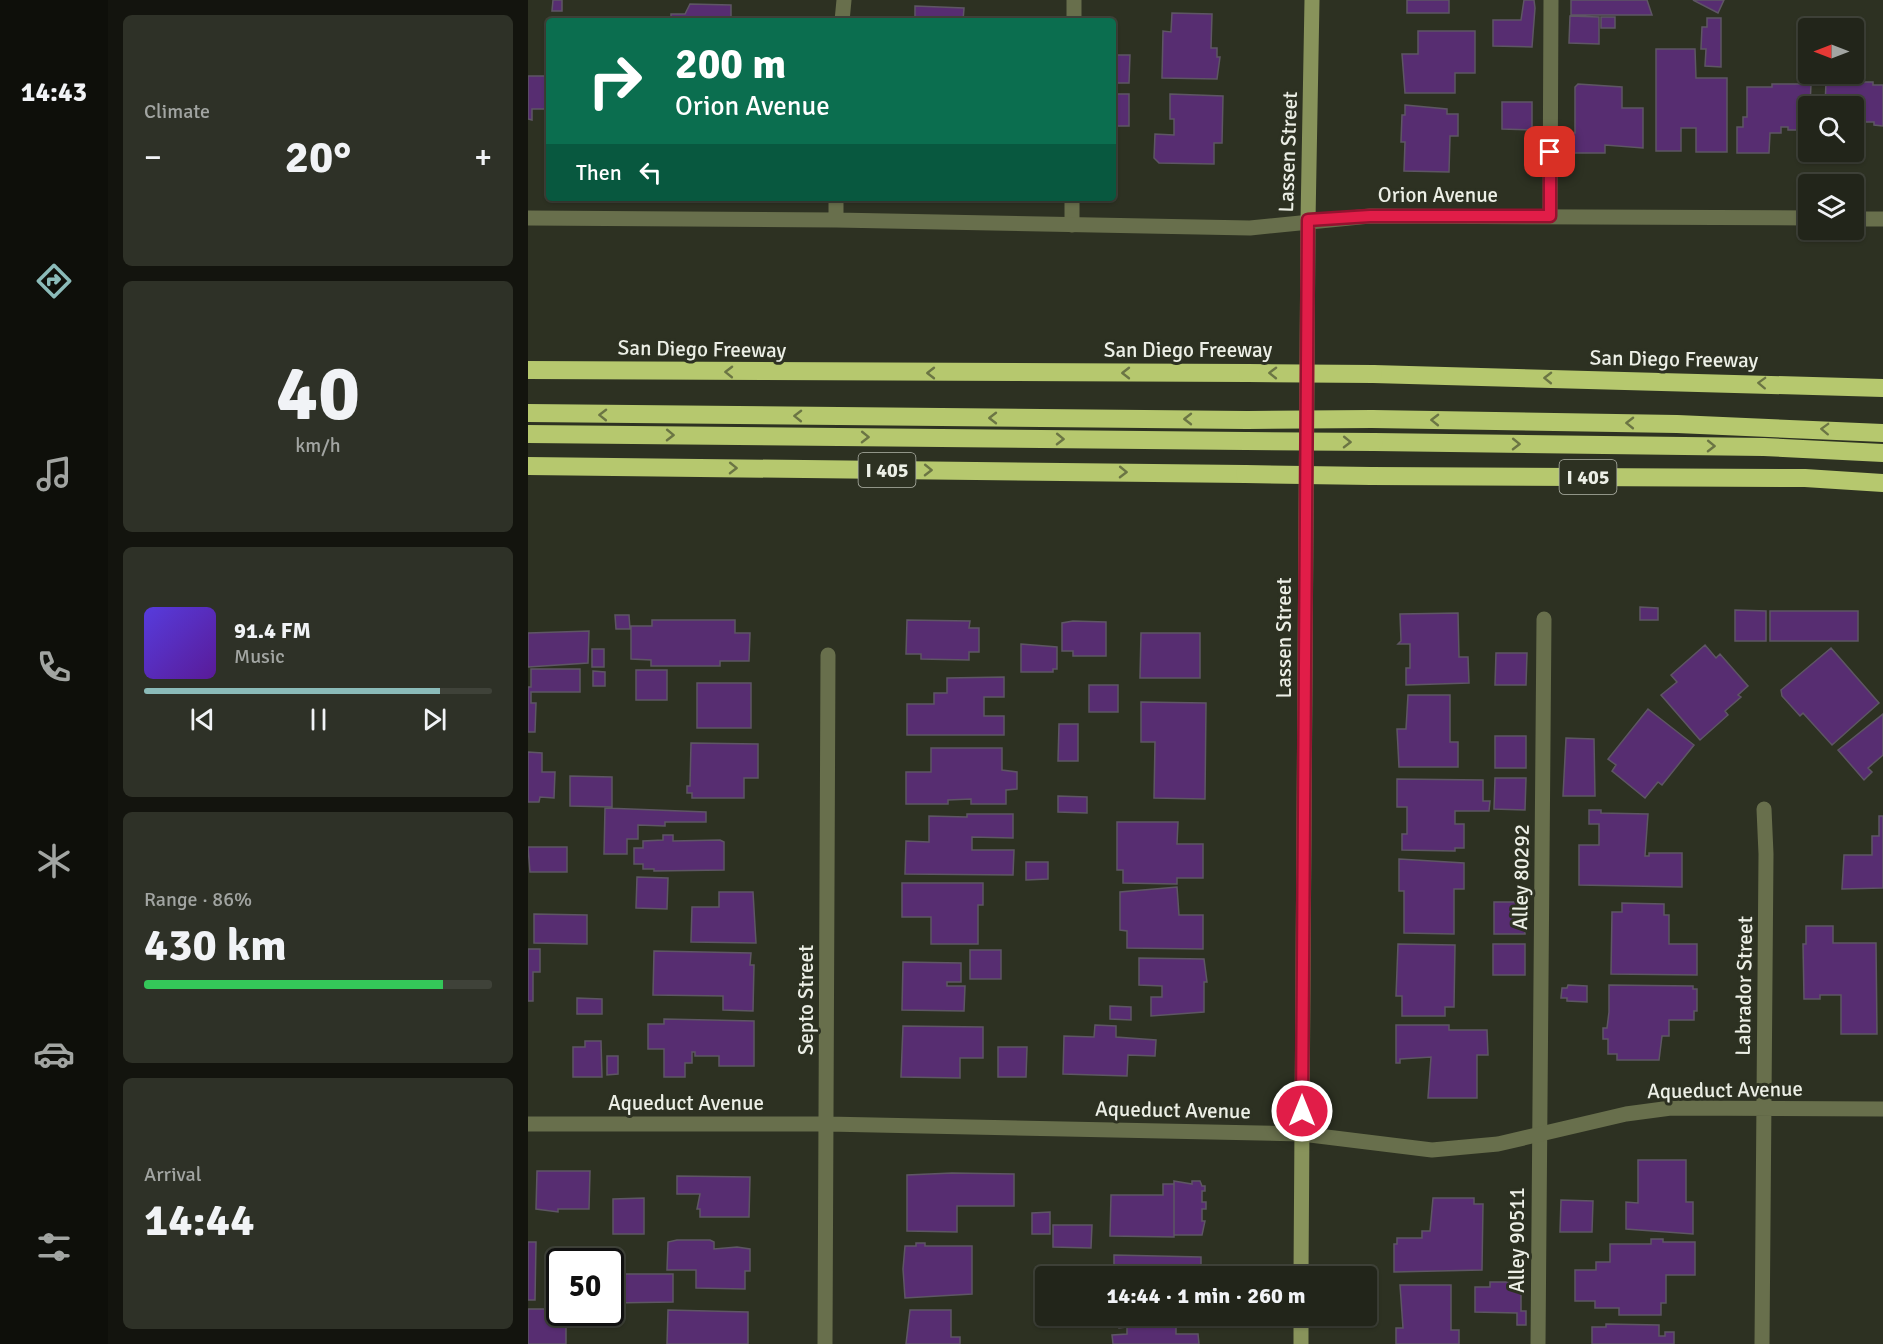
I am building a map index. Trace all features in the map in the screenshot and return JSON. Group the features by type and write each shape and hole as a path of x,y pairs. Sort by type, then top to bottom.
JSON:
{"highway":[{"name":"San Diego Freeway","path":"528,370 1373,374 1883,388"},
{"path":"528,413 1677,423 1883,433"},
{"path":"528,434 1764,447 1883,453"},
{"name":"I 405","path":"528,466 1371,476 1805,478 1883,483"}],"main road":[{"name":"Lassen Street","path":"1301,1266 1308,220 1312,0"},
{"path":"1300,1344 1301,1326"}],"street":[{"path":"842,18 844,0"},
{"path":"1074,0 1074,18"},
{"path":"1550,216 1551,0"},
{"path":"836,201 836,220"},
{"path":"1072,201 1072,225"},
{"name":"Orion Avenue","path":"528,218 836,220 1250,228 1308,220 1370,216 1798,218"},
{"path":"1864,219 1883,219"},
{"name":"Alley 80292","path":"1539,1136 1544,619"},
{"name":"Septo Street","path":"825,1344 828,655"},
{"name":"Labrador Street","path":"1762,1344 1764,809"},
{"name":"Aqueduct Avenue","path":"528,1124 827,1124 1302,1134 1432,1150 1456,1149 1539,1136 1626,1114 1671,1108 1883,1110"},
{"name":"Alley 90511","path":"1538,1344 1539,1136"}],"building":[{"path":"553,0 562,0 562,11 552,11"},
{"path":"1407,0 1449,0 1449,13 1407,13"},
{"path":"1524,0 1534,0 1532,47 1493,46 1493,20 1521,20"},
{"path":"1571,0 1647,0 1652,15 1571,15"},
{"path":"1693,0 1724,0 1718,13"},
{"path":"690,4 731,5 731,18 671,18 671,14 685,14"},
{"path":"915,6 964,8 963,18 915,18"},
{"path":"1172,13 1212,14 1211,48 1217,48 1217,57 1220,57 1217,79 1162,78 1163,31 1171,32"},
{"path":"1570,16 1599,17 1599,44 1569,43"},
{"path":"1601,17 1615,17 1615,28 1601,28"},
{"path":"1707,18 1721,18 1721,67 1705,66 1706,49 1701,49 1702,27 1707,27"},
{"path":"1418,31 1475,31 1475,73 1455,73 1455,93 1405,93 1402,54 1418,54"},
{"path":"1656,49 1695,49 1696,78 1727,78 1727,152 1696,152 1696,128 1681,128 1681,151 1656,151"},
{"path":"1116,55 1130,55 1129,83 1116,83"},
{"path":"528,76 546,76 546,109 532,109 532,120 528,119"},
{"path":"1873,82 1873,85 1883,85 1883,126 1874,125 1874,122 1864,122 1864,96 1825,96 1826,84"},
{"path":"1578,84 1622,87 1622,108 1643,108 1643,148 1605,145 1605,153 1573,153 1570,133 1575,133 1575,87"},
{"path":"1772,84 1811,84 1810,96 1798,96 1798,130 1781,127 1781,133 1770,133 1769,153 1737,153 1737,127 1743,127 1743,117 1747,117 1747,87 1772,87"},
{"path":"1116,94 1129,94 1129,126 1116,126"},
{"path":"1170,94 1223,96 1222,143 1214,143 1214,164 1159,163 1154,158 1155,134 1174,135 1174,119 1170,119"},
{"path":"1502,102 1532,102 1532,130 1502,129"},
{"path":"1405,105 1447,109 1447,114 1458,114 1458,136 1450,136 1449,172 1404,171 1405,142 1401,142 1402,115 1405,115"},
{"path":"1640,607 1658,608 1658,620 1640,620"},
{"path":"1735,610 1766,611 1766,641 1735,641"},
{"path":"1770,611 1858,611 1858,641 1770,641"},
{"path":"1458,613 1459,657 1468,657 1469,683 1406,685 1406,668 1410,668 1410,644 1398,644 1401,641 1400,614"},
{"path":"615,615 629,615 630,629 616,629"},
{"path":"652,620 735,620 735,633 750,633 749,661 720,661 720,666 651,666 651,660 631,659 631,626 652,626"},
{"path":"907,620 970,621 969,628 979,628 979,652 969,652 969,660 921,659 921,654 906,654"},
{"path":"1106,622 1106,656 1073,656 1073,651 1062,651 1062,623"},
{"path":"589,631 588,663 528,667 528,633"},
{"path":"1141,633 1200,633 1200,678 1140,678"},
{"path":"1021,644 1057,647 1057,669 1053,669 1053,672 1021,672"},
{"path":"1705,645 1716,658 1720,654 1748,686 1738,695 1741,697 1725,711 1728,715 1700,740 1661,695 1677,682 1671,675"},
{"path":"1831,648 1879,703 1832,745 1803,713 1800,716 1782,696 1781,690"},
{"path":"592,649 604,649 604,667 592,667"},
{"path":"1496,653 1527,653 1526,685 1495,685"},
{"path":"531,669 580,669 580,692 531,692 531,703 536,703 535,732 528,732 528,687 531,687"},
{"path":"636,670 667,670 667,700 636,700"},
{"path":"593,671 605,672 605,686 593,686"},
{"path":"1004,677 1004,697 984,697 984,716 1004,716 1004,735 907,735 907,704 934,704 934,693 947,693 947,678"},
{"path":"697,683 751,683 751,728 697,728"},
{"path":"1089,685 1118,685 1118,712 1089,712"},
{"path":"1408,695 1450,695 1450,742 1458,742 1458,767 1399,767 1397,729 1406,729"},
{"path":"1141,702 1206,703 1205,799 1154,798 1155,742 1141,742"},
{"path":"1648,709 1694,745 1662,785 1658,782 1645,798 1612,771 1616,765 1608,759"},
{"path":"1883,714 1883,755 1868,768 1872,772 1864,780 1838,750"},
{"path":"1059,724 1078,724 1078,761 1058,761"},
{"path":"1495,736 1526,736 1526,768 1495,768"},
{"path":"1566,738 1594,739 1595,796 1563,796"},
{"path":"691,743 758,744 758,778 744,778 744,798 692,798 692,793 687,793 687,786 690,786"},
{"path":"931,748 1002,748 1002,770 1017,772 1017,789 1006,790 1006,804 971,804 971,799 948,800 948,804 906,804 906,772 931,772"},
{"path":"528,752 542,753 542,772 555,772 554,798 540,797 539,802 528,802"},
{"path":"570,776 612,777 612,807 570,806"},
{"path":"1495,778 1526,778 1525,810 1494,809"},
{"path":"1397,779 1483,780 1483,801 1490,801 1489,811 1455,811 1455,824 1464,824 1464,848 1455,848 1455,851 1402,850 1402,834 1407,834 1407,807 1397,807"},
{"path":"1058,796 1087,797 1087,813 1058,812"},
{"path":"605,808 706,812 706,822 665,822 665,826 638,825 638,839 627,839 627,854 604,854"},
{"path":"1589,810 1601,810 1601,813 1648,814 1645,856 1649,856 1649,853 1682,853 1682,887 1579,885 1579,845 1599,845 1599,824 1589,824"},
{"path":"967,814 1013,814 1013,838 972,837 972,850 1014,850 1013,875 905,874 906,841 929,842 929,816 967,817"},
{"path":"1879,816 1883,816 1883,888 1842,889 1844,855 1872,855 1872,836 1879,836"},
{"path":"1117,822 1178,822 1177,844 1203,844 1203,878 1177,878 1177,884 1123,883 1123,870 1117,870"},
{"path":"663,835 673,835 673,841 720,840 724,842 724,870 654,871 654,869 643,869 643,864 634,864 634,848 643,848 643,841 663,840"},
{"path":"528,847 567,847 567,872 530,872"},
{"path":"1399,859 1464,863 1464,889 1454,889 1454,934 1404,933 1404,891 1399,891"},
{"path":"1026,862 1048,862 1048,879 1026,880"},
{"path":"637,877 668,878 667,909 636,908"},
{"path":"902,883 983,883 983,905 978,905 978,944 931,944 931,917 902,917"},
{"path":"1177,887 1179,915 1203,915 1203,949 1127,948 1127,931 1120,930 1120,892"},
{"path":"719,892 753,892 756,943 691,942 692,907 719,907"},
{"path":"1494,902 1525,902 1525,934 1494,934"},
{"path":"1622,903 1664,904 1664,915 1669,915 1669,944 1697,944 1697,975 1611,974 1612,912 1622,912"},
{"path":"534,914 587,915 587,944 534,943"},
{"path":"1806,926 1833,926 1833,943 1876,943 1877,1034 1841,1034 1841,995 1820,995 1820,999 1804,999 1803,944 1806,944"},
{"path":"1398,944 1455,945 1454,1007 1445,1007 1445,1016 1402,1016 1402,996 1396,996"},
{"path":"1493,944 1525,944 1525,975 1493,975"},
{"path":"528,949 540,949 540,972 533,972 533,1001 528,1001"},
{"path":"970,950 1001,950 1001,979 970,979"},
{"path":"654,951 751,953 750,965 754,965 753,1011 723,1010 723,996 653,995"},
{"path":"1139,958 1204,959 1207,982 1204,982 1204,1012 1151,1016 1151,997 1162,997 1162,986 1139,985"},
{"path":"903,962 961,963 961,982 947,982 947,986 965,986 964,1011 902,1010"},
{"path":"1568,985 1587,986 1587,1002 1567,1001 1567,998 1561,998 1562,988 1567,988"},
{"path":"1609,985 1693,986 1693,989 1697,989 1697,1011 1694,1011 1694,1020 1669,1020 1669,1036 1662,1036 1659,1060 1617,1060 1617,1054 1608,1054 1608,1039 1603,1039 1603,1028 1607,1028 1609,1012"},
{"path":"577,998 602,999 602,1014 577,1014"},
{"path":"1110,1006 1131,1007 1131,1020 1110,1019"},
{"path":"664,1019 754,1021 754,1066 719,1066 719,1056 695,1056 695,1052 692,1052 692,1063 685,1063 685,1077 664,1077 664,1049 648,1049 648,1024 664,1024"},
{"path":"1095,1025 1116,1026 1116,1037 1156,1040 1155,1056 1128,1055 1127,1076 1063,1074 1064,1036 1094,1037"},
{"path":"1396,1025 1449,1025 1449,1030 1487,1030 1488,1055 1477,1055 1477,1098 1428,1098 1431,1057 1400,1059 1400,1063 1396,1063"},
{"path":"903,1026 983,1027 983,1058 960,1058 960,1078 901,1077"},
{"path":"585,1041 601,1041 602,1077 573,1077 573,1047 585,1047"},
{"path":"998,1047 1027,1047 1026,1077 998,1077"},
{"path":"607,1056 618,1056 618,1074 607,1075"},
{"path":"1638,1160 1686,1160 1686,1202 1693,1202 1693,1234 1626,1229 1626,1202 1638,1203"},
{"path":"537,1171 590,1171 589,1209 558,1209 558,1212 536,1209"},
{"path":"1014,1174 1014,1206 957,1206 957,1232 907,1231 907,1175"},
{"path":"677,1176 750,1177 749,1217 700,1217 700,1209 697,1209 700,1194 677,1194"},
{"path":"1174,1181 1192,1184 1192,1181 1200,1181 1202,1186 1205,1186 1205,1191 1202,1191 1202,1202 1206,1202 1206,1209 1202,1209 1202,1221 1205,1221 1202,1235 1174,1235"},
{"path":"1163,1184 1174,1184 1174,1237 1110,1236 1111,1195 1163,1195"},
{"path":"644,1198 644,1234 613,1234 613,1199"},
{"path":"1433,1198 1474,1198 1474,1204 1483,1204 1482,1270 1394,1272 1394,1244 1397,1244 1397,1238 1422,1238 1422,1231 1430,1231"},
{"path":"1561,1200 1593,1201 1592,1232 1560,1232"},
{"path":"1050,1212 1050,1234 1032,1234 1032,1213"},
{"path":"1053,1225 1092,1225 1091,1248 1053,1247"},
{"path":"1651,1239 1663,1239 1663,1242 1695,1242 1695,1275 1666,1275 1666,1303 1661,1303 1661,1315 1619,1315 1619,1308 1595,1308 1595,1301 1575,1301 1575,1270 1596,1270 1596,1262 1610,1262 1610,1244 1651,1244"},
{"path":"710,1240 714,1242 714,1249 737,1247 750,1249 750,1271 745,1271 745,1289 696,1288 696,1270 667,1270 668,1242"},
{"path":"528,1242 536,1242 535,1300 528,1300"},
{"path":"916,1243 925,1243 925,1246 972,1246 972,1294 905,1298 903,1269 905,1246 916,1246"},
{"path":"1114,1255 1201,1257 1201,1266 1114,1266"},
{"path":"624,1274 673,1274 673,1302 624,1303"},
{"path":"1490,1282 1521,1282 1521,1311 1526,1311 1526,1325 1517,1325 1517,1313 1475,1312 1475,1287 1490,1287"},
{"path":"1400,1285 1451,1285 1451,1330 1459,1330 1459,1344 1396,1344 1396,1328 1403,1328"},
{"path":"528,1309 546,1309 546,1326 566,1326 566,1344 528,1344"},
{"path":"668,1310 748,1312 748,1344 667,1344"},
{"path":"910,1310 951,1310 951,1337 960,1337 960,1344 906,1344"},
{"path":"1606,1324 1659,1325 1659,1336 1665,1336 1665,1332 1674,1332 1674,1344 1592,1344 1592,1327 1606,1327"},
{"path":"1119,1326 1176,1326 1176,1334 1198,1334 1199,1344 1113,1344 1112,1335 1127,1334 1127,1327 1119,1328"}],"route":[{"path":"1302,1111 1308,220 1370,216 1550,216 1550,152"}]}
